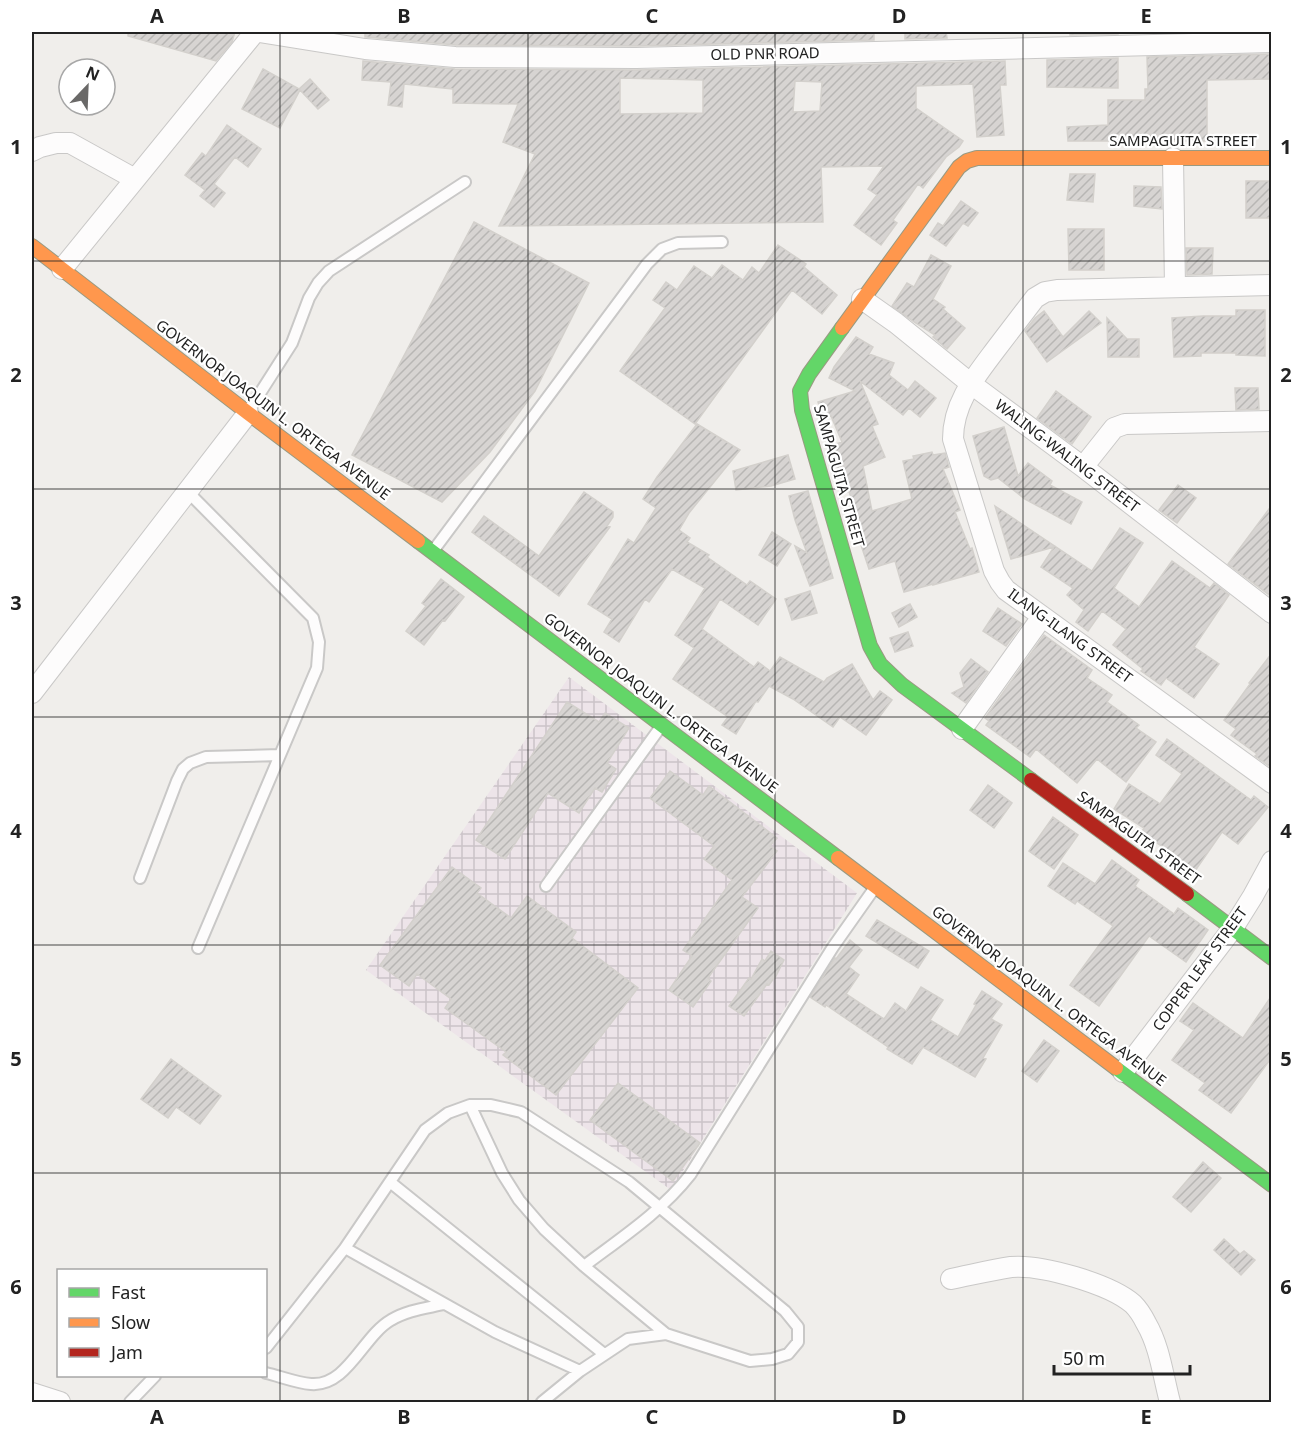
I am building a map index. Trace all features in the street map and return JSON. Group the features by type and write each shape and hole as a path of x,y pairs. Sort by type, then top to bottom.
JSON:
{"street":[{"name":"OLD PNR ROAD","path":"257,32 365,49 454,57 636,58 1272,42"},
{"path":"62,269 257,32"},
{"path":"32,151 56,143 70,143 135,179"},
{"name":"SAMPAGUITA STREET","path":"1272,158 977,158 968,161 959,167 862,299 809,374 800,391 802,410 870,646 880,664 902,685 1272,958"},
{"path":"1173,158 1175,287"},
{"name":"GOVERNOR JOAQUIN L. ORTEGA AVENUE","path":"32,246 248,413 1272,1185"},
{"name":"ILANG-ILANG STREET","path":"1272,285 1045,292 1035,298 970,383 953,426 953,439 997,577 1006,590 1272,783"},
{"name":"WALING-WALING STREET","path":"862,299 1272,613"},
{"path":"32,693 248,413"},
{"path":"1083,467 1114,429 1125,424 1272,421"},
{"path":"962,729 1042,617"},
{"name":"COPPER LEAF STREET","path":"1123,1072 1233,928 1272,861"},
{"path":"951,1279 1011,1267 1037,1268 1116,1292 1134,1305 1155,1340 1170,1402"},
{"path":"32,1393 60,1402"}],"lane":[{"path":"248,413 292,343 309,298 329,271 465,182"},
{"path":"432,552 647,264 662,249 678,243 722,242"},
{"path":"187,491 313,618 319,642 317,668 198,948"},
{"path":"546,886 662,724"},
{"path":"140,878 183,769 206,757 280,755"},
{"path":"584,1266 660,1208 690,1175 833,947 876,886"},
{"path":"267,1347 345,1248 425,1130 447,1113 470,1105 491,1105 521,1112 629,1182 785,1311 798,1327 798,1342 788,1354 772,1359 750,1361 666,1334 584,1266 544,1229 519,1200 502,1173 470,1105"},
{"path":"390,1182 604,1354"},
{"path":"345,1248 495,1332 580,1371"},
{"path":"267,1373 311,1384 326,1382 338,1376 380,1328 392,1319 409,1312 444,1304"},
{"path":"543,1402 580,1371 628,1339 666,1334"},
{"path":"130,1402 154,1377"}],"shaded area":[{"path":"569,677 857,893 671,1190 366,970"}],"building":[{"path":"128,32 235,32 232,42 216,61 128,36"},
{"path":"365,32 874,32 874,40 636,46 456,45 365,37"},
{"path":"905,32 946,32 947,38 905,39"},
{"path":"1070,32 1118,32 1118,34 1070,35"},
{"path":"1272,54 1272,79 1207,80 1207,141 1068,141 1067,127 1108,125 1108,100 1145,100 1145,89 1148,89 1147,57"},
{"path":"1118,58 1118,88 1047,87 1047,60"},
{"path":"363,61 455,69 636,70 1005,61 1006,85 1000,85 1004,135 977,137 973,84 916,86 916,108 963,141 946,157 923,188 918,184 893,220 897,223 881,245 854,225 877,195 868,189 884,166 821,167 823,222 499,226 535,154 503,142 518,104 453,103 453,89 404,84 402,107 388,105 391,82 362,80","holes":["620,78 703,80 703,113 620,114","795,81 822,82 820,111 793,112"]},
{"path":"263,69 299,89 310,79 329,100 318,109 300,90 280,128 242,109"},
{"path":"227,125 261,149 248,167 235,157 214,184 225,193 214,207 200,196 205,190 185,175 202,153 206,156"},
{"path":"1070,174 1095,174 1093,202 1067,200"},
{"path":"1246,181 1272,181 1272,218 1246,218"},
{"path":"1134,186 1161,187 1162,209 1134,206"},
{"path":"961,201 978,213 968,226 963,223 946,246 930,235 938,223 943,226"},
{"path":"474,222 589,283 535,391 490,452 442,502 352,455"},
{"path":"1068,229 1104,229 1104,270 1069,270"},
{"path":"778,245 806,264 804,267 837,295 822,314 792,290 695,424 620,371 665,308 653,300 666,282 677,290 694,266 712,278 722,265 743,280 752,267 759,273"},
{"path":"1186,248 1213,248 1212,274 1187,275"},
{"path":"931,255 951,266 933,299 945,307 943,309 965,328 947,349 933,337 935,335 892,306 907,283 914,287"},
{"path":"1236,310 1265,310 1265,356 1201,353 1201,356 1174,357 1172,318 1236,316"},
{"path":"1044,311 1063,337 1089,311 1101,323 1047,362 1025,331"},
{"path":"1107,318 1127,339 1139,339 1139,357 1108,357"},
{"path":"856,337 873,347 869,354 894,363 889,375 908,390 915,381 936,398 920,417 909,408 903,415 860,381 878,424 872,426 885,457 863,466 872,511 912,499 903,461 914,459 913,456 932,452 933,455 945,453 949,467 943,469 960,510 955,512 970,549 972,548 979,572 904,592 895,561 869,569 849,491 847,492 842,469 838,470 830,446 842,442 831,416 823,418 818,402 855,391 829,378 834,367"},
{"path":"1235,388 1258,388 1259,409 1236,410"},
{"path":"1056,391 1091,417 1072,444 1037,418"},
{"path":"697,424 740,450 689,513 679,530 690,538 687,542 709,555 707,557 747,585 750,581 776,599 758,625 720,599 702,629 754,667 758,662 770,671 780,657 824,682 852,664 873,700 880,691 892,700 866,735 840,717 833,727 793,699 769,686 758,702 756,701 736,734 722,725 728,717 673,679 694,648 675,635 705,588 672,569 649,602 645,599 619,642 604,632 612,619 588,604 628,539 634,543 656,508 643,499"},
{"path":"1004,427 1018,476 1028,463 1052,481 1050,485 1082,502 1071,524 1025,499 998,478 991,480 984,476 973,436"},
{"path":"788,455 795,479 771,486 736,490 733,471"},
{"path":"1178,485 1196,498 1177,523 1159,510"},
{"path":"808,491 833,578 810,586 795,546 807,553 789,496"},
{"path":"584,492 613,512 613,517 607,526 610,527 559,596 472,532 484,516 539,556"},
{"path":"1272,505 1272,597 1228,564"},
{"path":"995,506 1092,571 1120,528 1143,543 1114,588 1139,607 1172,561 1210,588 1214,583 1229,595 1194,647 1219,664 1194,698 1166,678 1161,685 1141,671 1143,669 1113,645 1126,629 1102,611 1088,631 1076,622 1084,610 1067,595 1073,588 1041,567 1054,547 1011,559"},
{"path":"772,532 791,544 777,566 759,555"},
{"path":"441,579 464,597 424,645 406,631 426,606 422,603"},
{"path":"810,591 817,613 792,620 785,599"},
{"path":"910,604 917,617 899,627 892,613"},
{"path":"998,608 1022,624 1006,646 983,631"},
{"path":"908,632 913,646 895,652 890,638"},
{"path":"1044,635 1092,670 1087,678 1112,695 1107,702 1139,725 1136,728 1156,742 1126,782 1097,759 1077,783 1036,749 1030,757 986,725 989,721 985,718"},
{"path":"1272,653 1272,768 1231,735 1236,729 1224,720"},
{"path":"971,659 988,672 966,703 952,693 964,687 960,673"},
{"path":"567,702 599,722 605,713 629,728 607,763 616,769 602,792 595,788 579,813 548,793 505,859 476,840"},
{"path":"1167,739 1251,800 1254,796 1268,807 1238,844 1222,832 1195,871 1172,855 1173,853 1141,833 1144,828 1114,809 1129,784 1160,804 1182,774 1156,755"},
{"path":"670,771 703,795 709,786 777,838 770,846 777,851 742,897 758,908 708,978 711,981 693,1007 669,990 692,956 683,950 732,880 704,859 714,846 650,798"},
{"path":"988,785 1012,803 994,828 970,810"},
{"path":"1053,817 1078,835 1054,869 1029,851"},
{"path":"1112,860 1139,880 1135,886 1174,914 1178,908 1208,930 1186,962 1149,936 1099,1006 1070,985 1113,926 1077,901 1075,904 1048,886 1063,863 1095,884"},
{"path":"452,867 481,888 477,893 511,918 527,896 576,932 572,938 638,988 556,1095 503,1055 506,1052 445,1008 451,999 417,974 409,986 380,965"},
{"path":"877,920 929,951 918,968 866,936"},
{"path":"850,940 862,950 849,967 859,975 846,994 884,1019 895,1003 906,1011 921,987 943,1000 930,1020 958,1037 982,991 1002,1004 991,1019 1002,1025 975,1077 923,1047 912,1064 826,1005 825,1007 810,997 835,958"},
{"path":"771,951 784,960 775,978 769,985 767,984 744,1016 729,1006 749,978 751,979 762,959 765,961"},
{"path":"1272,995 1272,1057 1231,1113 1199,1090 1205,1083 1172,1060 1194,1030 1180,1021 1193,1003 1243,1038"},
{"path":"1044,1040 1059,1051 1037,1082 1022,1071"},
{"path":"171,1059 221,1096 200,1124 176,1107 168,1118 141,1099"},
{"path":"618,1083 700,1143 673,1181 590,1120"},
{"path":"1203,1162 1221,1178 1191,1212 1173,1197"},
{"path":"1224,1239 1240,1254 1244,1251 1255,1260 1241,1275 1214,1250"}],"traffic: fast":[{"path":"842,328 809,374 800,391 802,410 870,646 880,664 902,685 1031,780"},
{"path":"418,541 838,858"},
{"path":"1187,894 1272,958"},
{"path":"1116,1068 1272,1185"}],"traffic: slow":[{"path":"842,328 959,167 967,161 977,158 1272,158"},
{"path":"32,246 418,541"},
{"path":"838,858 1116,1068"}],"traffic: jam":[{"path":"1031,780 1187,894"}]}
